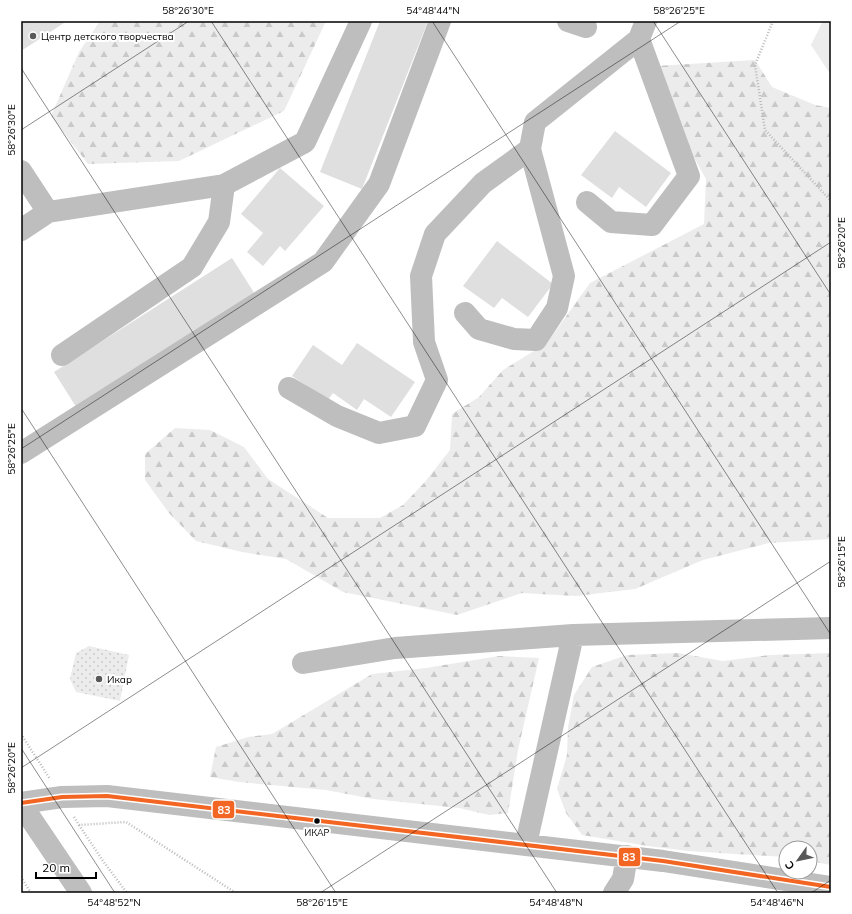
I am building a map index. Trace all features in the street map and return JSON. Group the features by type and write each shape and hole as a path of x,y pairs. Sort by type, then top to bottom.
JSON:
{"street":[{"path":"21,230 48,212 224,185 305,142 361,21"},
{"path":"21,453 323,262 379,184 440,21"},
{"path":"465,313 479,328 514,339 536,340 557,308 564,276 530,149 535,122 643,30 689,176 652,225 611,222 587,202"},
{"path":"290,388 337,416 379,433 415,426 437,380 424,342 421,276 435,234 483,183 530,149"},
{"path":"22,174 48,212"},
{"path":"62,355 192,267 219,222 224,185"},
{"path":"303,663 395,648 573,635 831,628"},
{"path":"526,844 573,635"},
{"path":"82,893 21,804 62,797 108,796 627,856 808,888 831,887"},
{"path":"617,891 624,879 627,856"}],"path":[{"path":"774,21 755,65 765,130 831,201"},
{"path":"21,734 103,861 127,893"},
{"path":"80,825 126,822 236,893"},
{"path":"21,876 31,893"}],"green space":[{"path":"100,21 326,21 284,111 179,161 88,164 51,116 79,52"},
{"path":"823,21 831,21 831,75 811,45"},
{"path":"755,60 772,87 815,105 831,108 831,539 769,543 703,560 635,589 576,596 522,593 457,615 343,592 286,559 242,552 196,541 169,513 145,480 145,454 175,428 210,430 244,447 268,479 328,518 380,518 403,505 424,483 450,450 452,414 479,397 503,370 547,343 590,283 704,224 706,179 639,67"},
{"path":"89,646 129,655 120,701 76,692 70,679 76,653"},
{"path":"678,653 723,661 769,655 831,653 831,865 818,863 818,840 778,840 778,857 688,851 582,835 566,813 557,789 567,755 568,727 574,695 592,667 627,655"},
{"path":"499,656 539,658 518,750 508,813 489,815 459,808 373,799 326,790 239,782 210,777 216,747 248,737 272,734 372,674 426,668"}],"building":[{"name":"Центр детского творчества","path":"21,21 67,21 21,51"},
{"path":"380,21 428,21 362,189 320,172"},
{"path":"615,131 671,173 646,207 619,187 612,198 581,175"},
{"path":"280,168 324,206 285,251 280,246 263,266 247,252 263,233 241,214"},
{"path":"497,241 553,284 528,317 502,298 494,308 463,286"},
{"path":"232,258 258,299 80,413 54,372"},
{"path":"357,343 415,382 391,417 364,399 357,410 333,393 328,400 292,376 313,345 342,365"}],"transit line":[{"name":"83","path":"21,803 62,797 107,796 663,861 831,887"}],"place":[{"name":"Центр детского творчества","path":"33,36"},
{"name":"Икар","path":"99,679"},
{"name":"ИКАР","path":"317,821"}]}
